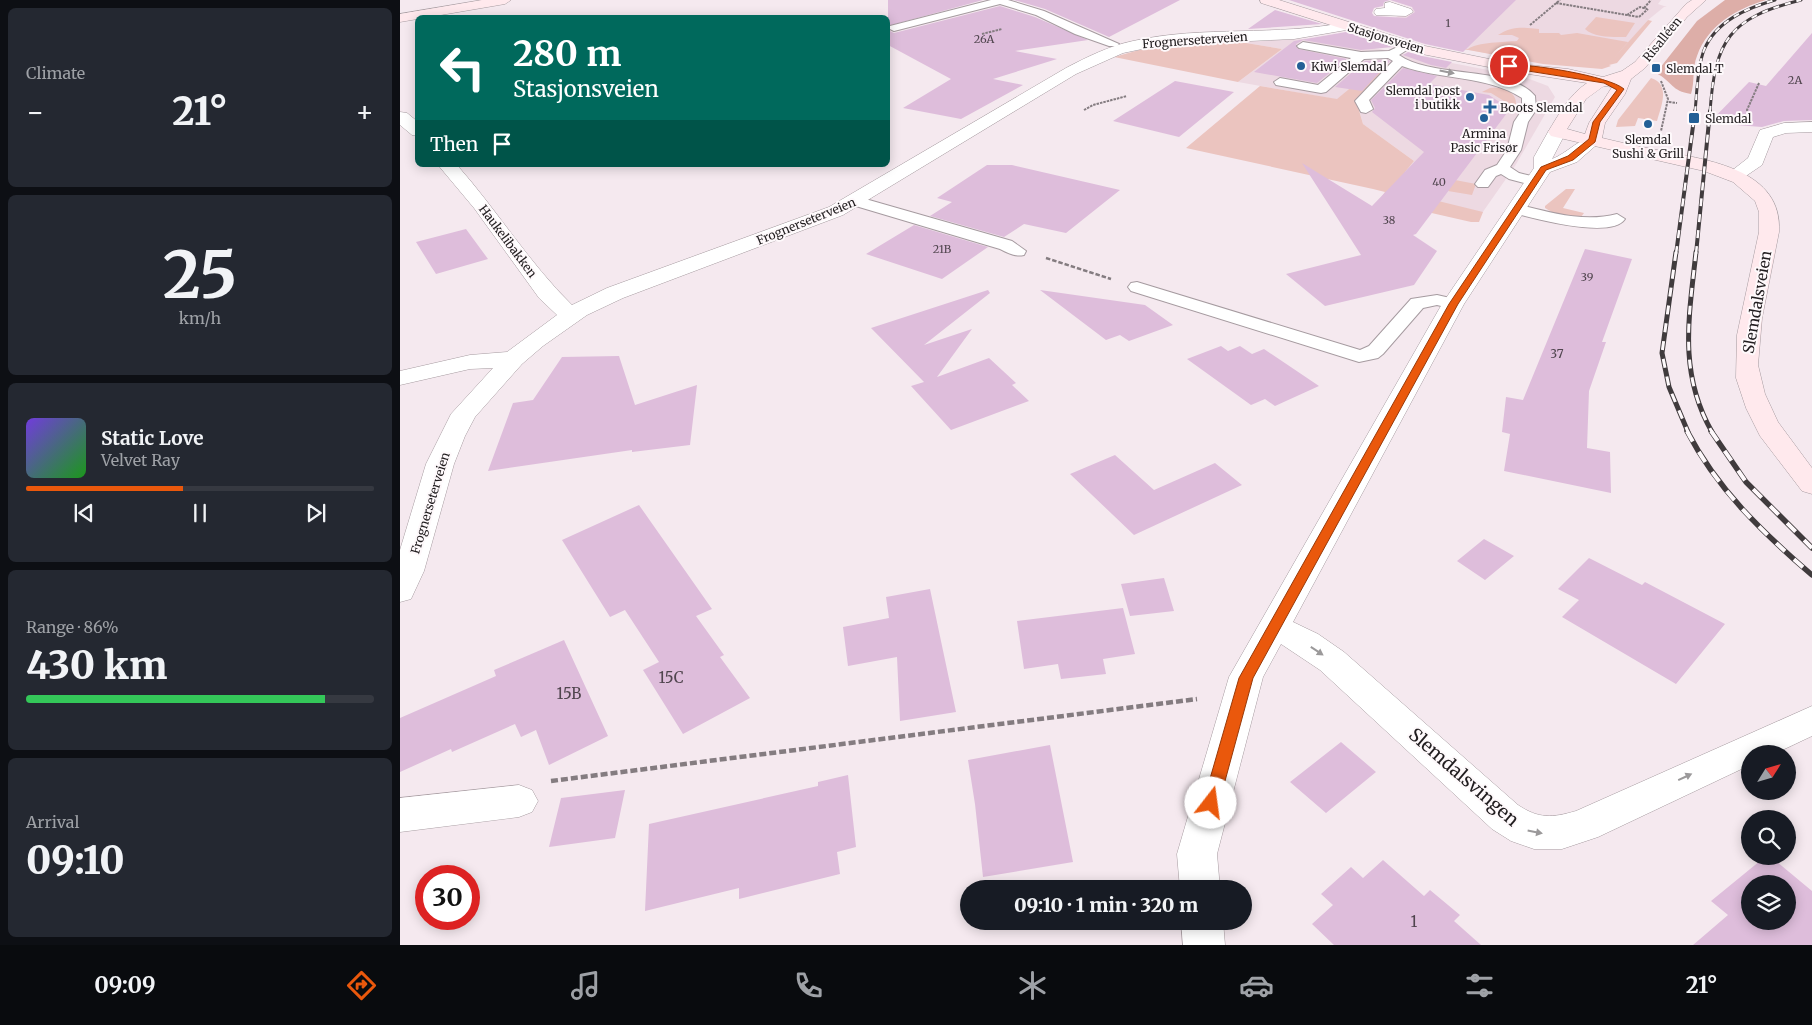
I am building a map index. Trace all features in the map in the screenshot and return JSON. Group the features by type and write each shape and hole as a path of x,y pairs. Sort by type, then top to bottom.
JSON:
{"main road":[{"path":"418,15 505,0"},
{"name":"Stasjonsveien","path":"1266,0 1408,47 1599,84"},
{"name":"Risalléen","path":"1593,140 1596,122 1622,84 1641,64 1677,19 1700,0"},
{"path":"400,18 415,15"},
{"path":"1599,84 1577,100 1557,132 1704,166 1734,176"},
{"name":"Risalléen","path":"1599,84 1622,84"},
{"name":"Slemdalsveien","path":"1734,176 1750,185 1767,206 1769,232 1746,354 1748,378 1758,408 1769,430 1812,485"}],"street":[{"name":"Frognerseterveien","path":"400,590 409,571 440,464 464,414 514,360 535,341 570,316 595,302 643,281 790,230 855,201 1071,70 1114,50 1149,42 1313,32 1347,26"},
{"path":"401,117 415,129"},
{"path":"1734,176 1756,161 1766,134 1784,128 1812,127"},
{"path":"1199,880 1197,854 1246,678 1453,304 1539,175 1543,157 1557,132"},
{"path":"1539,175 1571,158 1593,140"},
{"name":"Haukelibakken","path":"449,167 481,204 547,293 570,316"},
{"path":"400,378 470,362 514,360"},
{"name":"Slemdalsvingen","path":"1275,627 1306,643 1332,661 1505,817 1530,832 1547,834 1584,825 1812,720"},
{"path":"400,815 518,801"},
{"path":"1203,930 1204,945"}],"lane":[{"path":"894,28 999,0 1040,13 1079,32 1113,44"},
{"path":"1302,46 1361,56 1395,57 1414,66 1502,83 1518,89 1528,96 1530,105 1521,122 1519,139 1502,168 1490,173 1483,184"},
{"path":"1366,109 1362,101 1364,98 1395,57 1408,47"},
{"path":"1280,82 1321,89 1361,56"},
{"path":"1502,168 1514,176 1539,175"},
{"path":"855,201 1006,245 1018,251"},
{"path":"1516,209 1567,220 1608,222 1617,219"},
{"path":"1137,287 1359,356 1371,354 1376,350 1417,303 1437,300 1453,304"}],"path":[{"path":"1530,25 1560,0"},
{"path":"1644,8 1651,0"},
{"path":"1556,3 1639,17"},
{"path":"1627,15 1640,7 1648,9"},
{"path":"1657,135 1660,133 1669,102 1669,93 1658,78"},
{"path":"1751,119 1747,110 1759,83"},
{"path":"1084,110 1092,105 1127,96"},
{"path":"1669,102 1677,103"},
{"path":"1018,251 1137,287"},
{"path":"518,801 532,790 549,781 980,724 1197,699"}],"shaded area":[{"path":"1422,0 1661,0 1658,4 1667,7 1664,7 1648,20 1616,57 1609,62 1542,63 1447,46 1381,28 1398,16 1413,13 1411,9"},
{"path":"1725,0 1766,0 1744,8 1724,20 1708,35 1697,56 1691,94 1679,91 1656,73 1697,21"},
{"path":"1596,17 1635,23 1626,37 1604,36 1594,34 1585,29"},
{"path":"1648,20 1652,21 1617,63 1602,69 1543,64 1447,46 1468,49 1484,44 1517,41 1519,38 1512,35 1498,35 1513,29 1528,28 1539,29 1539,33 1559,33 1561,35 1577,33 1628,42 1613,59"},
{"path":"1323,38 1524,77 1548,86 1555,97 1515,166 1480,216 1386,193 1414,161 1363,124 1357,103 1238,82 1282,49 1240,42"},
{"path":"1240,42 1282,49 1238,82 1114,57 1150,47"},
{"path":"1385,63 1392,65 1356,100 1363,124 1414,161 1405,172 1426,198 1483,212 1479,222 1471,222 1379,201 1385,192 1186,148 1260,86 1337,99 1365,76"},
{"path":"1651,78 1661,85 1663,91 1657,121 1638,118 1635,126 1616,127 1618,120"},
{"path":"1490,88 1508,91 1514,96 1516,105 1512,106 1491,93 1482,92"},
{"path":"1455,180 1476,184 1472,195 1448,191"},
{"path":"1566,189 1575,189 1563,208 1584,213 1581,217 1555,214 1545,208"}],"building":[{"path":"888,0 983,0 890,25 890,15 888,15"},
{"path":"1014,0 1180,0 1109,37 1045,9"},
{"path":"1289,0 1390,0 1516,0 1463,52 1425,44","holes":["1390,0 1412,7 1415,12 1406,18 1374,16 1372,13 1374,8 1383,6 1384,2"]},
{"path":"1000,6 1035,17 1088,40 1015,51 1057,59 993,79 1023,85 961,119 903,108 951,79 890,46 890,31 894,33"},
{"path":"1275,10 1322,24 1248,29"},
{"path":"1346,32 1393,47 1361,50 1303,40 1296,44 1298,49 1347,59 1317,83 1254,72 1294,41"},
{"path":"1812,33 1812,120 1784,121 1762,127 1709,123 1749,82 1766,86"},
{"path":"1408,52 1452,62 1446,68 1431,65 1403,55"},
{"path":"1365,61 1390,61 1362,91 1335,87"},
{"path":"1403,68 1437,76 1429,84 1489,95 1510,109 1416,234 1413,235 1437,251 1414,285 1325,306 1286,274 1361,255 1302,163 1372,206 1424,152 1372,112 1375,108 1371,100"},
{"path":"1175,81 1234,92 1179,137 1113,121"},
{"path":"987,165 1012,165 1120,190 1066,233 1024,224 1004,237 930,216 952,202 937,198"},
{"path":"914,225 988,247 942,279 866,254"},
{"path":"466,229 488,259 436,274 416,242"},
{"path":"1585,249 1632,259 1602,342 1606,342 1589,391 1587,448 1610,452 1611,493 1504,471 1510,434 1502,432 1506,397 1523,400"},
{"path":"988,290 990,293 924,345 972,329 937,377 989,358 1016,383 1012,385 1029,401 951,430 911,386 924,382 871,328"},
{"path":"1040,290 1145,305 1173,325 1129,341 1120,335 1106,340"},
{"path":"1221,346 1228,351 1240,346 1252,354 1264,349 1319,386 1275,406 1265,399 1251,405 1187,359"},
{"path":"619,356 635,405 697,385 690,445 632,452 632,450 488,471 513,403 533,400 562,357"},
{"path":"1115,455 1154,490 1215,463 1242,485 1134,535 1070,474"},
{"path":"639,505 712,609 696,616 724,655 720,657 750,698 683,734 643,670 659,662 625,610 610,617 562,540"},
{"path":"1484,539 1514,556 1485,580 1457,561"},
{"path":"1589,558 1642,585 1645,582 1725,624 1676,684 1562,617 1579,600 1558,589"},
{"path":"1164,578 1174,611 1130,616 1121,584"},
{"path":"930,589 956,712 900,721 897,657 848,666 843,627 889,618 886,597"},
{"path":"1123,608 1135,654 1103,659 1106,674 1061,679 1058,664 1024,669 1017,621"},
{"path":"564,640 608,736 549,765 536,730 521,737 515,724 452,752 451,749 400,772 400,718 496,676 494,670"},
{"path":"1341,742 1376,772 1326,813 1290,782"},
{"path":"1050,745 1073,862 983,877 968,760"},
{"path":"848,775 856,847 837,852 840,874 739,899 739,888 645,911 649,824 818,786 818,782"},
{"path":"625,790 615,838 549,847 561,798"},
{"path":"1383,860 1424,896 1430,890 1460,915 1454,921 1481,945 1334,945 1312,924 1333,905 1321,894 1351,867 1363,878"},
{"path":"1755,865 1781,865 1793,875 1743,875"},
{"path":"1741,876 1741,930 1796,930 1796,878 1812,891 1812,945 1693,945 1728,915 1711,901"}],"railway":[{"path":"1695,112 1700,65 1709,40 1716,31 1734,17 1754,7 1775,0"},
{"path":"1710,112 1716,67 1722,50 1730,36 1742,24 1757,15 1801,0"},
{"path":"1676,254 1695,111"},
{"path":"1696,254 1710,111"},
{"path":"1676,252 1662,353 1669,387 1688,432"},
{"path":"1696,252 1689,322 1690,366 1701,410 1712,432"},
{"path":"1687,431 1712,472 1742,509 1812,575"},
{"path":"1711,431 1746,482 1812,548"}],"place":[{"name":"Kiwi Slemdal","path":"1301,66"},
{"name":"Slemdal T","path":"1656,68"},
{"name":"Slemdal post i butikk","path":"1470,97"},
{"name":"Boots Slemdal","path":"1490,107"},
{"name":"Armina Pasic Frisør","path":"1484,118"},
{"name":"Slemdal","path":"1694,118"},
{"name":"Slemdal Sushi & Grill","path":"1648,124"}],"route":[{"path":"1211,803 1246,678 1453,304 1544,168 1571,158 1593,140 1596,122 1621,89 1606,81 1588,77 1509,66"}]}
